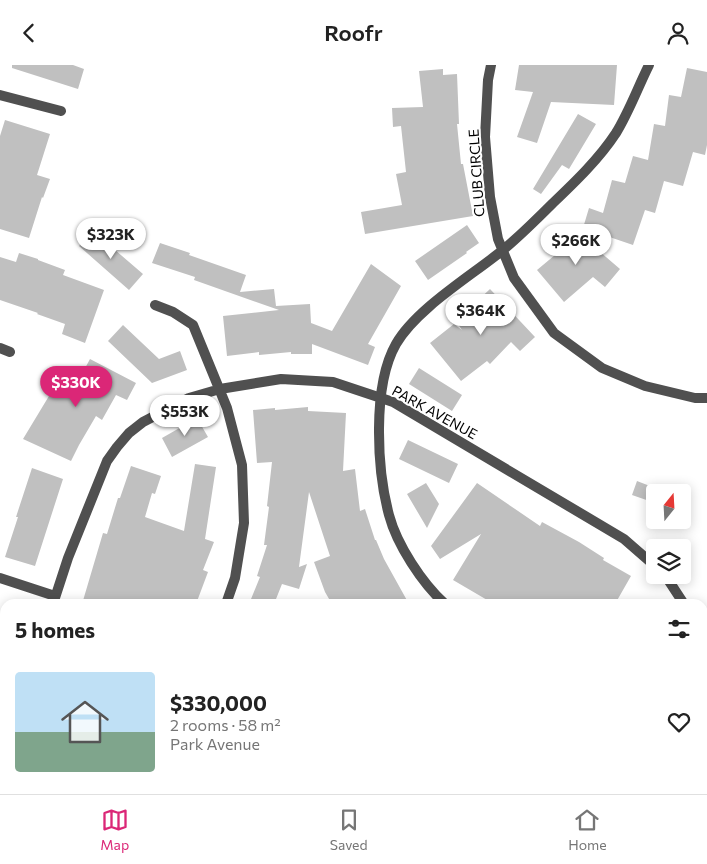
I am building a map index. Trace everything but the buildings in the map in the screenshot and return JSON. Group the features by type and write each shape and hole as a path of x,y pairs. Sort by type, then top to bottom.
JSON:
{"street":[{"name":"CLUB CIRCLE","path":"491,65 488,81 485,137 490,197 493,219 502,250 514,278 554,333 602,368 645,386 695,398 707,398"},
{"path":"441,599 419,574 399,542 389,515 381,467 379,431 381,397 386,366 396,344 423,312 521,234 575,182 616,133 649,65"},
{"path":"0,95 61,111"},
{"path":"155,305 173,312 193,325 228,408 242,465 244,523 235,578 228,599"},
{"name":"PARK AVENUE","path":"54,599 68,558 107,461 117,447 144,422 189,398 220,389 282,379 333,382 394,402 608,529 624,539 646,558"},
{"path":"0,577 52,599"},
{"path":"671,584 681,599"}]}
